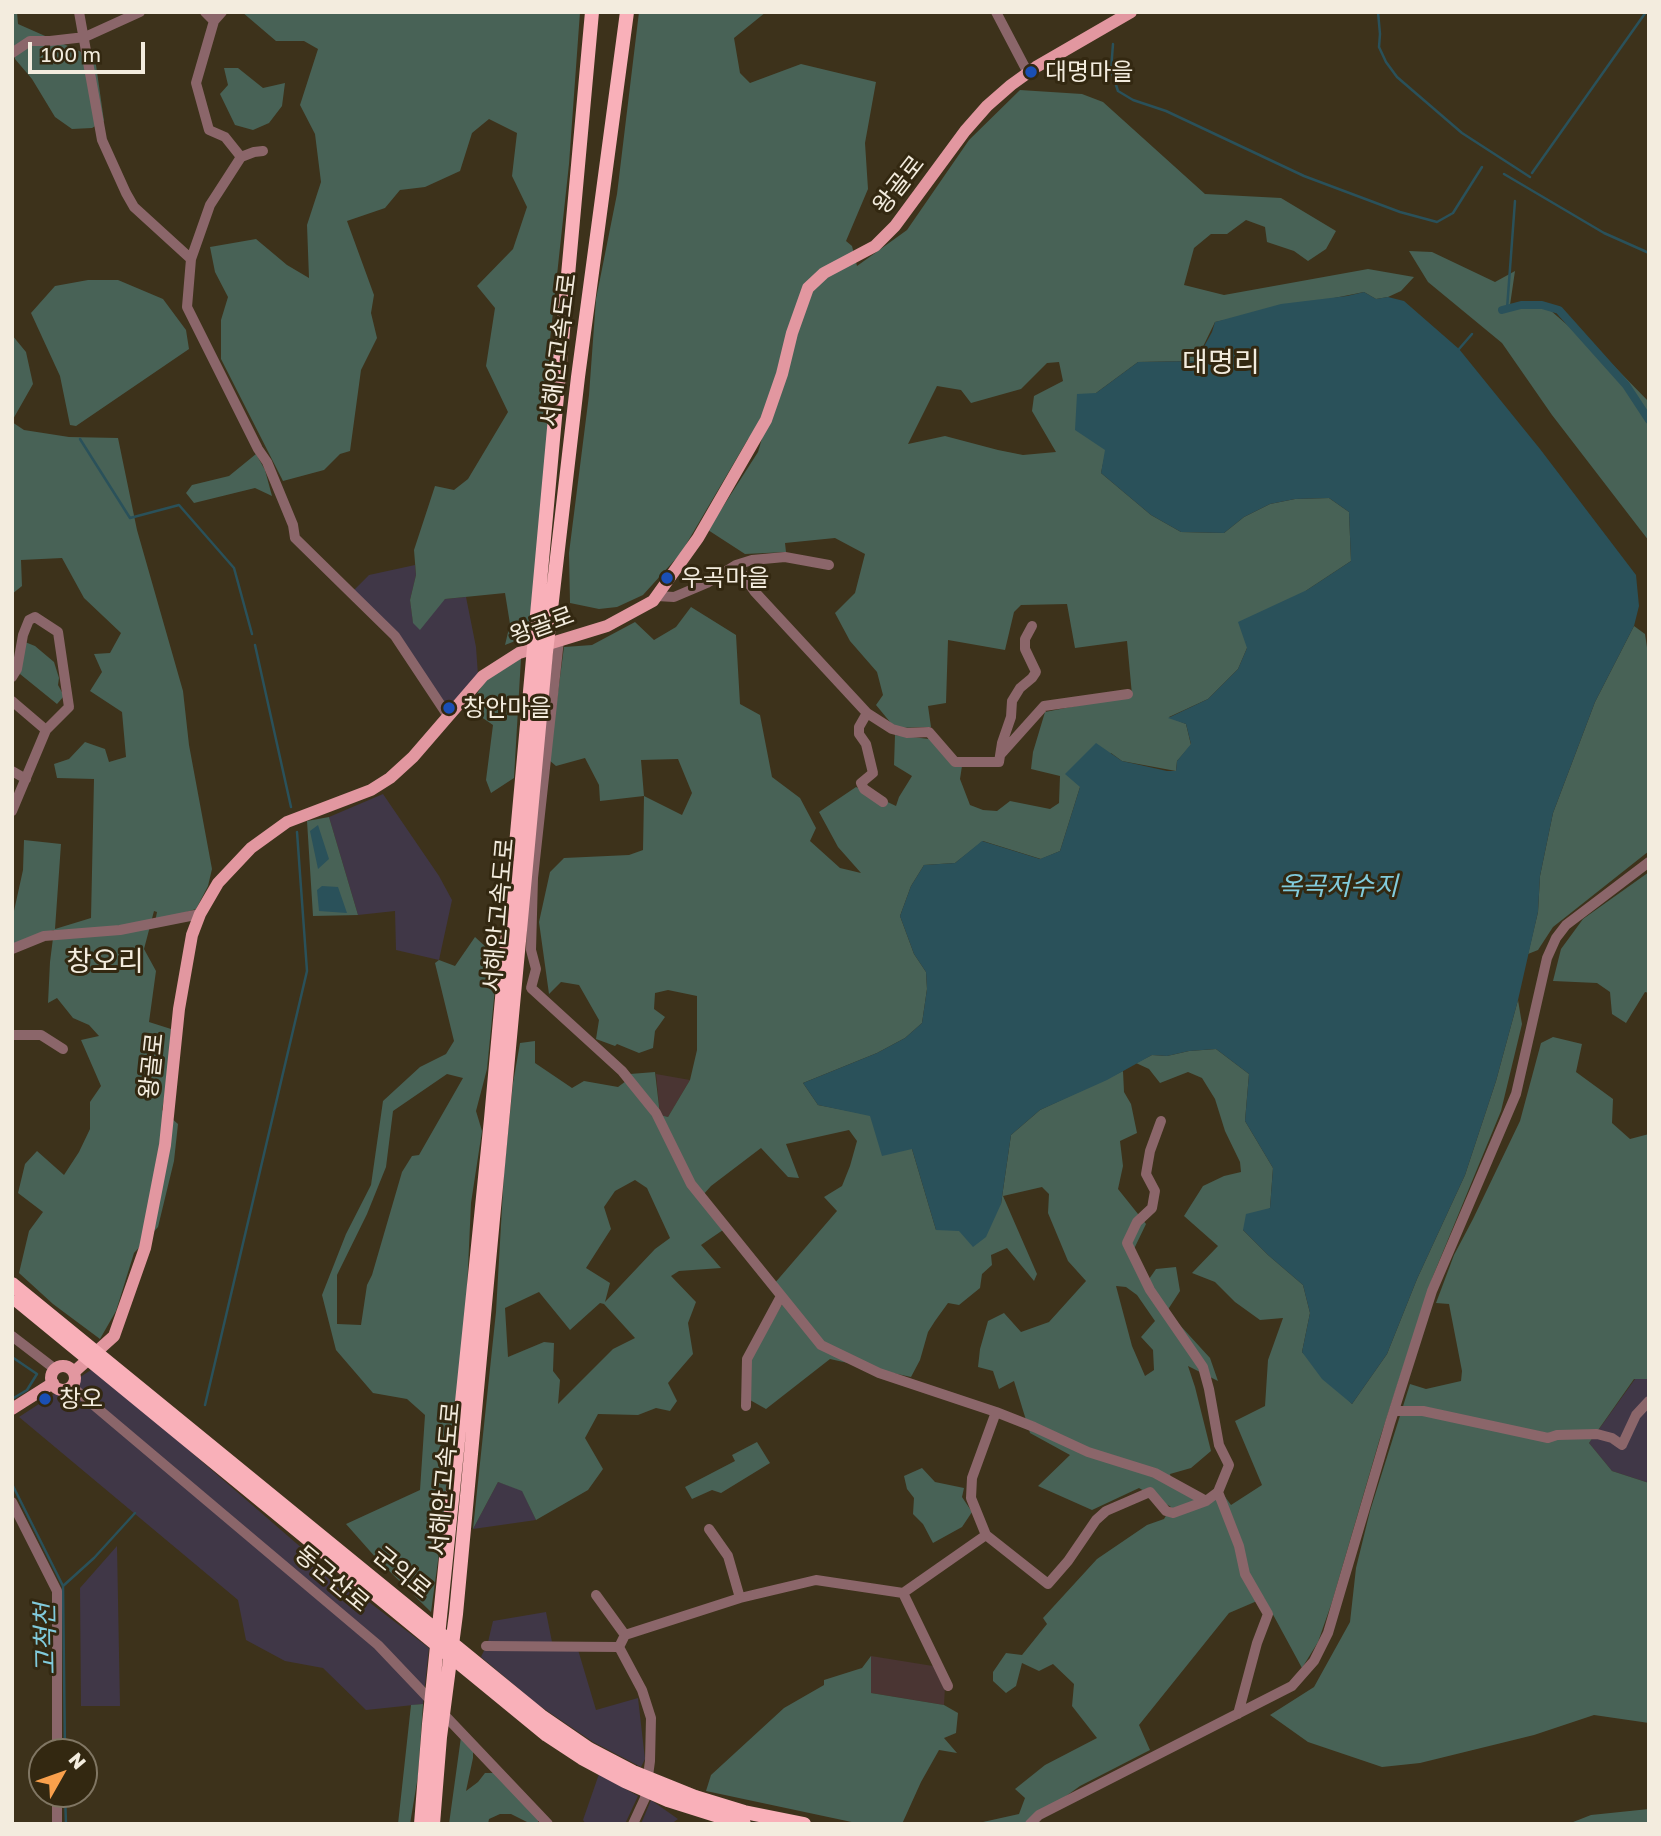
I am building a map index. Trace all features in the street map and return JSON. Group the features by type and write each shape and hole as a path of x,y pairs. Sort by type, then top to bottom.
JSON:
{"highway":[{"name":"서해안고속도로","path":"421,1824 504,970 592,12"},
{"name":"서해안고속도로","path":"433,1824 440,1737 456,1614 546,652 578,377 627,12"},
{"name":"군익로","path":"12,1284 75,1342 547,1735 582,1758 636,1786 668,1800 744,1824"},
{"name":"군익로","path":"12,1296 75,1342"},
{"name":"군익로","path":"103,1365 508,1690 589,1749 633,1772 695,1797 744,1812 804,1824"},
{"path":"414,1824 426,1761"}],"main road":[{"name":"왕골로","path":"74,1372 114,1336 145,1248 165,1145 179,1009 192,935 200,914 218,883 251,848 287,822 371,790 390,778 413,757 483,676 519,653 607,626 653,601 698,538 766,420 808,288 824,273 875,246 895,226 980,115 1012,85 1130,12"},
{"path":"65,1366 74,1372 75,1380 71,1386 61,1389 53,1383 55,1369 65,1366"},
{"path":"12,1409 53,1383"}],"street":[{"path":"79,12 102,140 134,207 191,260"},
{"path":"12,53 30,41 85,37 140,12"},
{"path":"205,12 214,21"},
{"path":"222,12 214,21 196,83 209,130 225,137 241,157"},
{"path":"996,12 1028,73"},
{"path":"263,151 241,157 210,205 191,260 187,307 267,462 293,525 295,538 396,636 448,716"},
{"path":"657,596 674,597 752,560 785,557 829,565"},
{"path":"737,565 755,592 867,713 891,729 907,733 929,732 955,762 999,762 1012,701 1020,688 1036,672 1025,649 1025,639 1032,626"},
{"path":"12,677 17,669 23,635 29,620 35,617 58,632 69,706 46,730 12,811"},
{"path":"559,640 533,878 531,950 536,969 531,988 630,1081 656,1113 691,1184 821,1345 879,1373 996,1412 1088,1452 1155,1473 1206,1501"},
{"path":"1000,754 1044,706 1128,694"},
{"path":"12,701 46,730"},
{"path":"867,713 859,727 859,733 866,744 873,774 861,783 864,789 883,802"},
{"path":"12,771 26,779"},
{"path":"1030,1824 1039,1815 1292,1686 1314,1661 1328,1633 1432,1291 1516,1094 1547,958 1556,938 1566,925 1649,862"},
{"path":"12,949 44,936 120,930 200,914"},
{"path":"12,1035 41,1035 63,1049"},
{"path":"996,1412 972,1478 971,1498 986,1535 1048,1584 1096,1520 1107,1511 1150,1492 1166,1511 1173,1513 1206,1501 1218,1492 1229,1465 1219,1445 1203,1367 1150,1290 1126,1244 1137,1222 1152,1208 1155,1191 1146,1174 1150,1151 1161,1121"},
{"path":"746,1406 747,1359 781,1296"},
{"path":"12,1336 55,1369"},
{"name":"동군산로","path":"71,1386 378,1645 548,1824"},
{"path":"1395,1410 1431,1412 1548,1438 1557,1435 1597,1434 1612,1438 1622,1445 1636,1415 1649,1401"},
{"path":"1218,1492 1239,1546 1245,1574 1268,1614 1257,1643 1238,1714"},
{"path":"12,1502 57,1591 57,1738"},
{"path":"709,1529 728,1556 740,1598"},
{"path":"619,1647 625,1635 740,1598 816,1580 903,1593 986,1535"},
{"path":"903,1593 948,1686"},
{"path":"596,1595 625,1635"},
{"path":"486,1646 619,1647"},
{"path":"619,1647 642,1690 651,1718 650,1761 645,1798 633,1824"}],"shaded area":[{"path":"415,565 416,575 410,600 413,622 445,599 466,597 476,647 478,675 446,709 354,590 369,575"},
{"path":"383,794 439,876 452,900 439,960 396,950 395,911 358,915 329,817"},
{"path":"656,1074 690,1080 668,1117 660,1115"},
{"path":"94,1368 326,1569 429,1648 423,1704 366,1710 323,1668 285,1661 246,1640 238,1600 19,1417"},
{"path":"1635,1379 1649,1379 1649,1483 1612,1471 1589,1443"},
{"path":"498,1482 522,1490 536,1520 473,1529"},
{"path":"117,1546 120,1706 81,1706 80,1588"},
{"path":"546,1612 552,1642 576,1643 596,1710 638,1698 645,1759 641,1767 593,1742 537,1704 481,1657 493,1621"},
{"path":"871,1656 933,1666 945,1687 944,1705 871,1693"},
{"path":"599,1774 638,1796 625,1824 586,1824 583,1820"},
{"path":"651,1800 678,1819 671,1824 641,1824"}],"green space":[{"path":"12,12 17,12 18,24 95,58 104,121 92,128 72,129 55,117 32,79 15,59 12,47"},
{"path":"242,12 580,12 569,164 550,340 560,341 528,636 505,645 510,624 505,593 445,599 420,630 413,623 410,600 416,575 414,550 435,486 454,490 468,479 508,412 486,366 495,308 477,286 513,249 527,207 512,176 517,133 489,119 472,133 460,171 425,187 400,190 385,208 347,221 374,295 371,313 377,338 361,370 350,451 340,454 324,470 283,481 221,359 221,320 228,297 215,272 210,247 256,239 287,265 309,278 307,225 321,182 315,134 300,105 318,49 304,41 276,41"},
{"path":"639,12 766,12 734,38 740,73 750,83 801,64 876,82 865,143 868,189 846,241 852,246 857,266 907,230 969,140 1020,90 1082,94 1103,102 1205,194 1281,198 1336,231 1326,249 1308,261 1294,251 1267,242 1265,227 1246,220 1227,234 1211,234 1194,248 1184,285 1224,295 1368,269 1414,277 1401,291 1388,297 1376,299 1364,292 1215,322 1196,361 1138,362 1096,393 1106,450 1101,473 1151,515 1181,532 1224,533 1244,517 1270,504 1295,499 1329,498 1349,512 1351,561 1307,590 1247,648 1238,669 1208,699 1169,717 1186,724 1191,745 1177,761 1176,771 1122,761 1111,753 1080,787 1060,851 1041,859 983,841 955,863 924,865 911,886 900,916 914,954 926,972 927,989 922,1023 905,1038 877,1053 803,1083 818,1105 870,1115 912,1149 936,1230 1001,1204 1011,1135 1040,1110 1123,1071 1124,1092 1131,1104 1137,1133 1120,1141 1123,1166 1118,1189 1146,1224 1133,1251 1149,1279 1156,1269 1176,1267 1180,1291 1167,1311 1210,1358 1218,1381 1188,1366 1211,1451 1191,1468 1170,1474 1171,1479 1205,1498 1223,1494 1231,1505 1262,1485 1235,1421 1265,1406 1268,1360 1283,1318 1260,1320 1235,1302 1215,1282 1192,1273 1218,1246 1184,1216 1203,1186 1224,1176 1241,1172 1240,1162 1225,1131 1215,1099 1202,1078 1188,1072 1160,1083 1149,1069 1136,1063 1152,1055 1167,1056 1216,1049 1249,1074 1245,1121 1273,1168 1270,1208 1243,1230 1303,1285 1310,1313 1302,1352 1352,1404 1387,1354 1417,1279 1465,1175 1496,1081 1518,1000 1522,1024 1501,1111 1433,1276 1318,1642 1302,1668 1264,1598 1229,1613 1139,1725 1150,1750 1080,1786 1027,1824 974,1824 1019,1814 1025,1798 1015,1789 1045,1765 1097,1738 1072,1706 1074,1684 1053,1664 1039,1671 1022,1663 1016,1686 1006,1693 993,1681 993,1672 1006,1653 1022,1655 1047,1624 1043,1618 1097,1559 1147,1525 1164,1519 1171,1507 1139,1488 1092,1510 1038,1486 1070,1455 1030,1433 1014,1381 999,1389 993,1371 978,1367 988,1321 1004,1313 1021,1332 1049,1322 1086,1281 1068,1261 1048,1213 1049,1194 1042,1187 1003,1196 1037,1274 1034,1281 1007,1248 991,1255 992,1265 982,1274 980,1288 959,1305 948,1303 935,1321 928,1332 920,1360 911,1377 830,1359 766,1409 750,1400 749,1359 786,1298 774,1284 837,1211 824,1197 842,1186 857,1141 849,1130 786,1144 799,1178 788,1177 761,1148 703,1195 723,1230 701,1245 721,1268 679,1271 671,1276 696,1302 688,1323 693,1354 668,1383 677,1401 670,1411 656,1408 638,1415 598,1414 585,1438 603,1469 588,1490 536,1520 522,1491 498,1482 473,1529 496,1312 504,1172 520,1043 535,1041 535,1063 572,1088 584,1081 618,1087 630,1074 655,1072 660,1115 668,1117 690,1080 697,1050 697,996 668,990 655,993 654,1009 665,1017 655,1031 653,1048 639,1053 596,1039 599,1020 579,985 561,982 549,994 539,922 550,872 564,858 629,855 643,850 644,796 600,801 599,785 585,758 556,766 549,760 564,647 592,645 635,622 654,640 676,627 691,607 736,635 740,704 760,715 772,777 800,798 816,828 810,841 840,868 861,873 838,847 819,812 856,787 896,806 912,776 894,765 895,735 929,739 962,766 960,779 970,805 997,811 1010,801 1050,809 1059,803 1060,776 1031,769 1033,752 1045,712 1132,695 1127,641 1075,648 1067,604 1021,605 1014,612 1005,650 948,640 946,703 928,706 931,727 895,728 876,705 883,695 877,672 850,641 835,613 855,593 865,554 835,538 785,543 786,552 745,554 708,530 758,452 765,428 748,439 681,553 643,595 617,607 599,609 570,603 569,553 589,395 596,299 617,194","holes":["1059,362 1063,381 1034,396 1032,411 1056,452 1023,455 945,436 908,444 937,386 961,390 971,403 1021,389 1047,363","678,759 692,793 682,815 644,796 641,760","635,1180 647,1188 670,1238 655,1249 605,1302 610,1283 586,1268 611,1229 604,1207 615,1191","1116,1286 1126,1287 1137,1295 1155,1321 1141,1337 1153,1350 1154,1370 1145,1376 1132,1346","539,1292 570,1330 600,1303 604,1304 635,1338 613,1349 558,1404 560,1380 553,1371 554,1343 544,1342 508,1357 505,1308"]},
{"path":"224,68 238,68 263,88 285,83 282,106 269,123 253,130 235,125 220,94 228,85"},
{"path":"1409,251 1432,252 1495,282 1515,271 1510,305 1542,303 1612,364 1649,402 1649,541 1552,415 1502,343 1428,282"},
{"path":"88,280 118,280 163,299 186,330 189,349 76,426 70,425 60,376 31,313 55,286"},
{"path":"12,335 26,352 33,384 12,421"},
{"path":"12,422 24,430 69,437 118,438 137,530 183,691 189,745 212,869 208,886 196,909 155,922 157,912 154,911 144,949 156,971 149,1022 171,1029 168,1078 162,1110 178,1124 174,1161 158,1227 134,1253 116,1311 100,1339 53,1304 19,1273 29,1231 43,1212 18,1193 25,1164 37,1151 64,1175 90,1129 90,1102 101,1086 81,1040 99,1036 89,1025 73,1018 57,998 48,1003 54,930 12,945 12,920 23,870 24,840 61,844 55,929 91,918 94,779 57,778 54,764 69,759 85,742 105,749 109,762 126,757 122,712 90,691 102,672 94,654 110,653 121,633 84,598 62,558 21,560 22,586 12,594"},
{"path":"256,454 265,470 272,496 255,488 194,503 186,493 192,485 229,476"},
{"path":"1634,626 1645,634 1649,661 1649,851 1553,927 1538,950 1528,954 1538,912 1540,876 1553,813 1595,702"},
{"path":"25,642 35,646 54,662 59,678 58,685 64,696 57,704 20,674"},
{"path":"521,658 514,778 491,793 486,780 493,725 468,708 485,681"},
{"path":"329,817 358,915 313,916 307,821"},
{"path":"1649,872 1649,993 1645,992 1626,1023 1612,1014 1610,992 1597,983 1553,981 1561,949 1583,919"},
{"path":"475,937 498,958 487,1069 476,1111 482,1131 471,1203 458,1414 431,1612 346,1524 420,1490 425,1415 407,1399 373,1393 336,1350 322,1295 346,1234 371,1185 383,1101 420,1067 446,1054 454,1041 435,963 439,960 455,966","holes":["447,1074 463,1078 419,1155 412,1156 402,1172 367,1285 361,1325 337,1324 337,1275 367,1214 386,1167 393,1111"]},
{"path":"1553,1037 1582,1044 1576,1072 1613,1099 1612,1123 1630,1139 1649,1134 1649,1379 1634,1379 1589,1443 1612,1471 1649,1483 1649,1723 1594,1715 1534,1735 1420,1763 1382,1767 1308,1742 1270,1715 1314,1687 1350,1622 1356,1568 1370,1511 1410,1384 1426,1389 1461,1381 1462,1371 1449,1304 1436,1303 1454,1255 1520,1121 1541,1043"},
{"path":"757,1442 770,1463 721,1493 712,1490 692,1499 685,1487 735,1461 732,1455"},
{"path":"922,1468 935,1482 964,1488 962,1497 972,1512 962,1527 933,1543 923,1524 913,1514 914,1498 907,1489 904,1476"},
{"path":"871,1656 871,1693 944,1705 958,1713 956,1733 944,1738 957,1753 939,1750 902,1824 861,1824 706,1791 711,1775 784,1708 824,1685 824,1680 862,1668"},
{"path":"423,1704 418,1776 410,1824 398,1824 411,1705"},
{"path":"461,1737 473,1749 466,1791 485,1773 495,1773 538,1818 538,1824 531,1824 511,1814 500,1814 489,1819 488,1824 449,1824"},
{"path":"1649,1809 1649,1824 1568,1824 1591,1815"}],"water":[{"name":"옥곡저수지","path":"1364,292 1376,299 1388,297 1404,301 1459,349 1540,449 1636,575 1639,606 1634,626 1595,702 1553,813 1540,876 1538,912 1518,1000 1496,1081 1465,1175 1417,1279 1387,1354 1352,1404 1322,1379 1302,1352 1310,1313 1303,1285 1243,1230 1246,1214 1270,1208 1273,1168 1245,1121 1249,1074 1216,1049 1167,1056 1152,1055 1107,1080 1040,1110 1011,1135 1001,1204 986,1237 973,1247 959,1231 936,1230 912,1149 882,1156 870,1116 818,1105 803,1083 877,1053 905,1038 922,1023 927,989 926,972 914,954 900,916 911,886 924,865 955,863 982,841 1040,859 1060,851 1080,787 1065,774 1096,743 1122,761 1176,771 1177,761 1191,744 1186,724 1168,718 1208,699 1238,669 1247,648 1238,622 1307,590 1351,561 1349,512 1329,498 1295,499 1270,504 1244,517 1224,533 1181,532 1151,515 1101,473 1105,450 1075,430 1077,394 1096,393 1138,362 1196,361 1215,322 1281,304"},
{"path":"318,825 329,859 318,869 310,831"},
{"path":"322,886 338,887 347,913 319,911 317,890"}],"waterway":[{"path":"1378,12 1379,47 1397,77 1462,133 1530,177"},
{"path":"1532,173 1646,12"},
{"path":"1113,44 1111,70 1118,91 1133,100 1166,111 1304,176 1400,212 1437,222 1453,213 1482,167"},
{"path":"1504,174 1604,233 1649,253"},
{"path":"1507,309 1515,201"},
{"path":"1502,310 1521,305 1542,305 1559,310 1626,385 1649,420"},
{"path":"1459,349 1472,334"},
{"path":"80,439 130,518 179,505 234,568 252,634"},
{"path":"255,645 291,807"},
{"path":"205,1405 307,971 297,832"},
{"path":"12,1357 37,1374 27,1390 12,1399"},
{"path":"12,1484 63,1586"},
{"name":"고척천","path":"65,1738 63,1586 94,1558 135,1513"},
{"name":"고척천","path":"65,1808 66,1824"}],"place":[{"name":"대명마을","path":"1031,72"},
{"name":"우곡마을","path":"667,578"},
{"name":"창안마을","path":"449,708"},
{"name":"창오","path":"45,1399"}],"district":[{"name":"대명리","path":"1221,363"},
{"name":"창오리","path":"105,962"}]}
